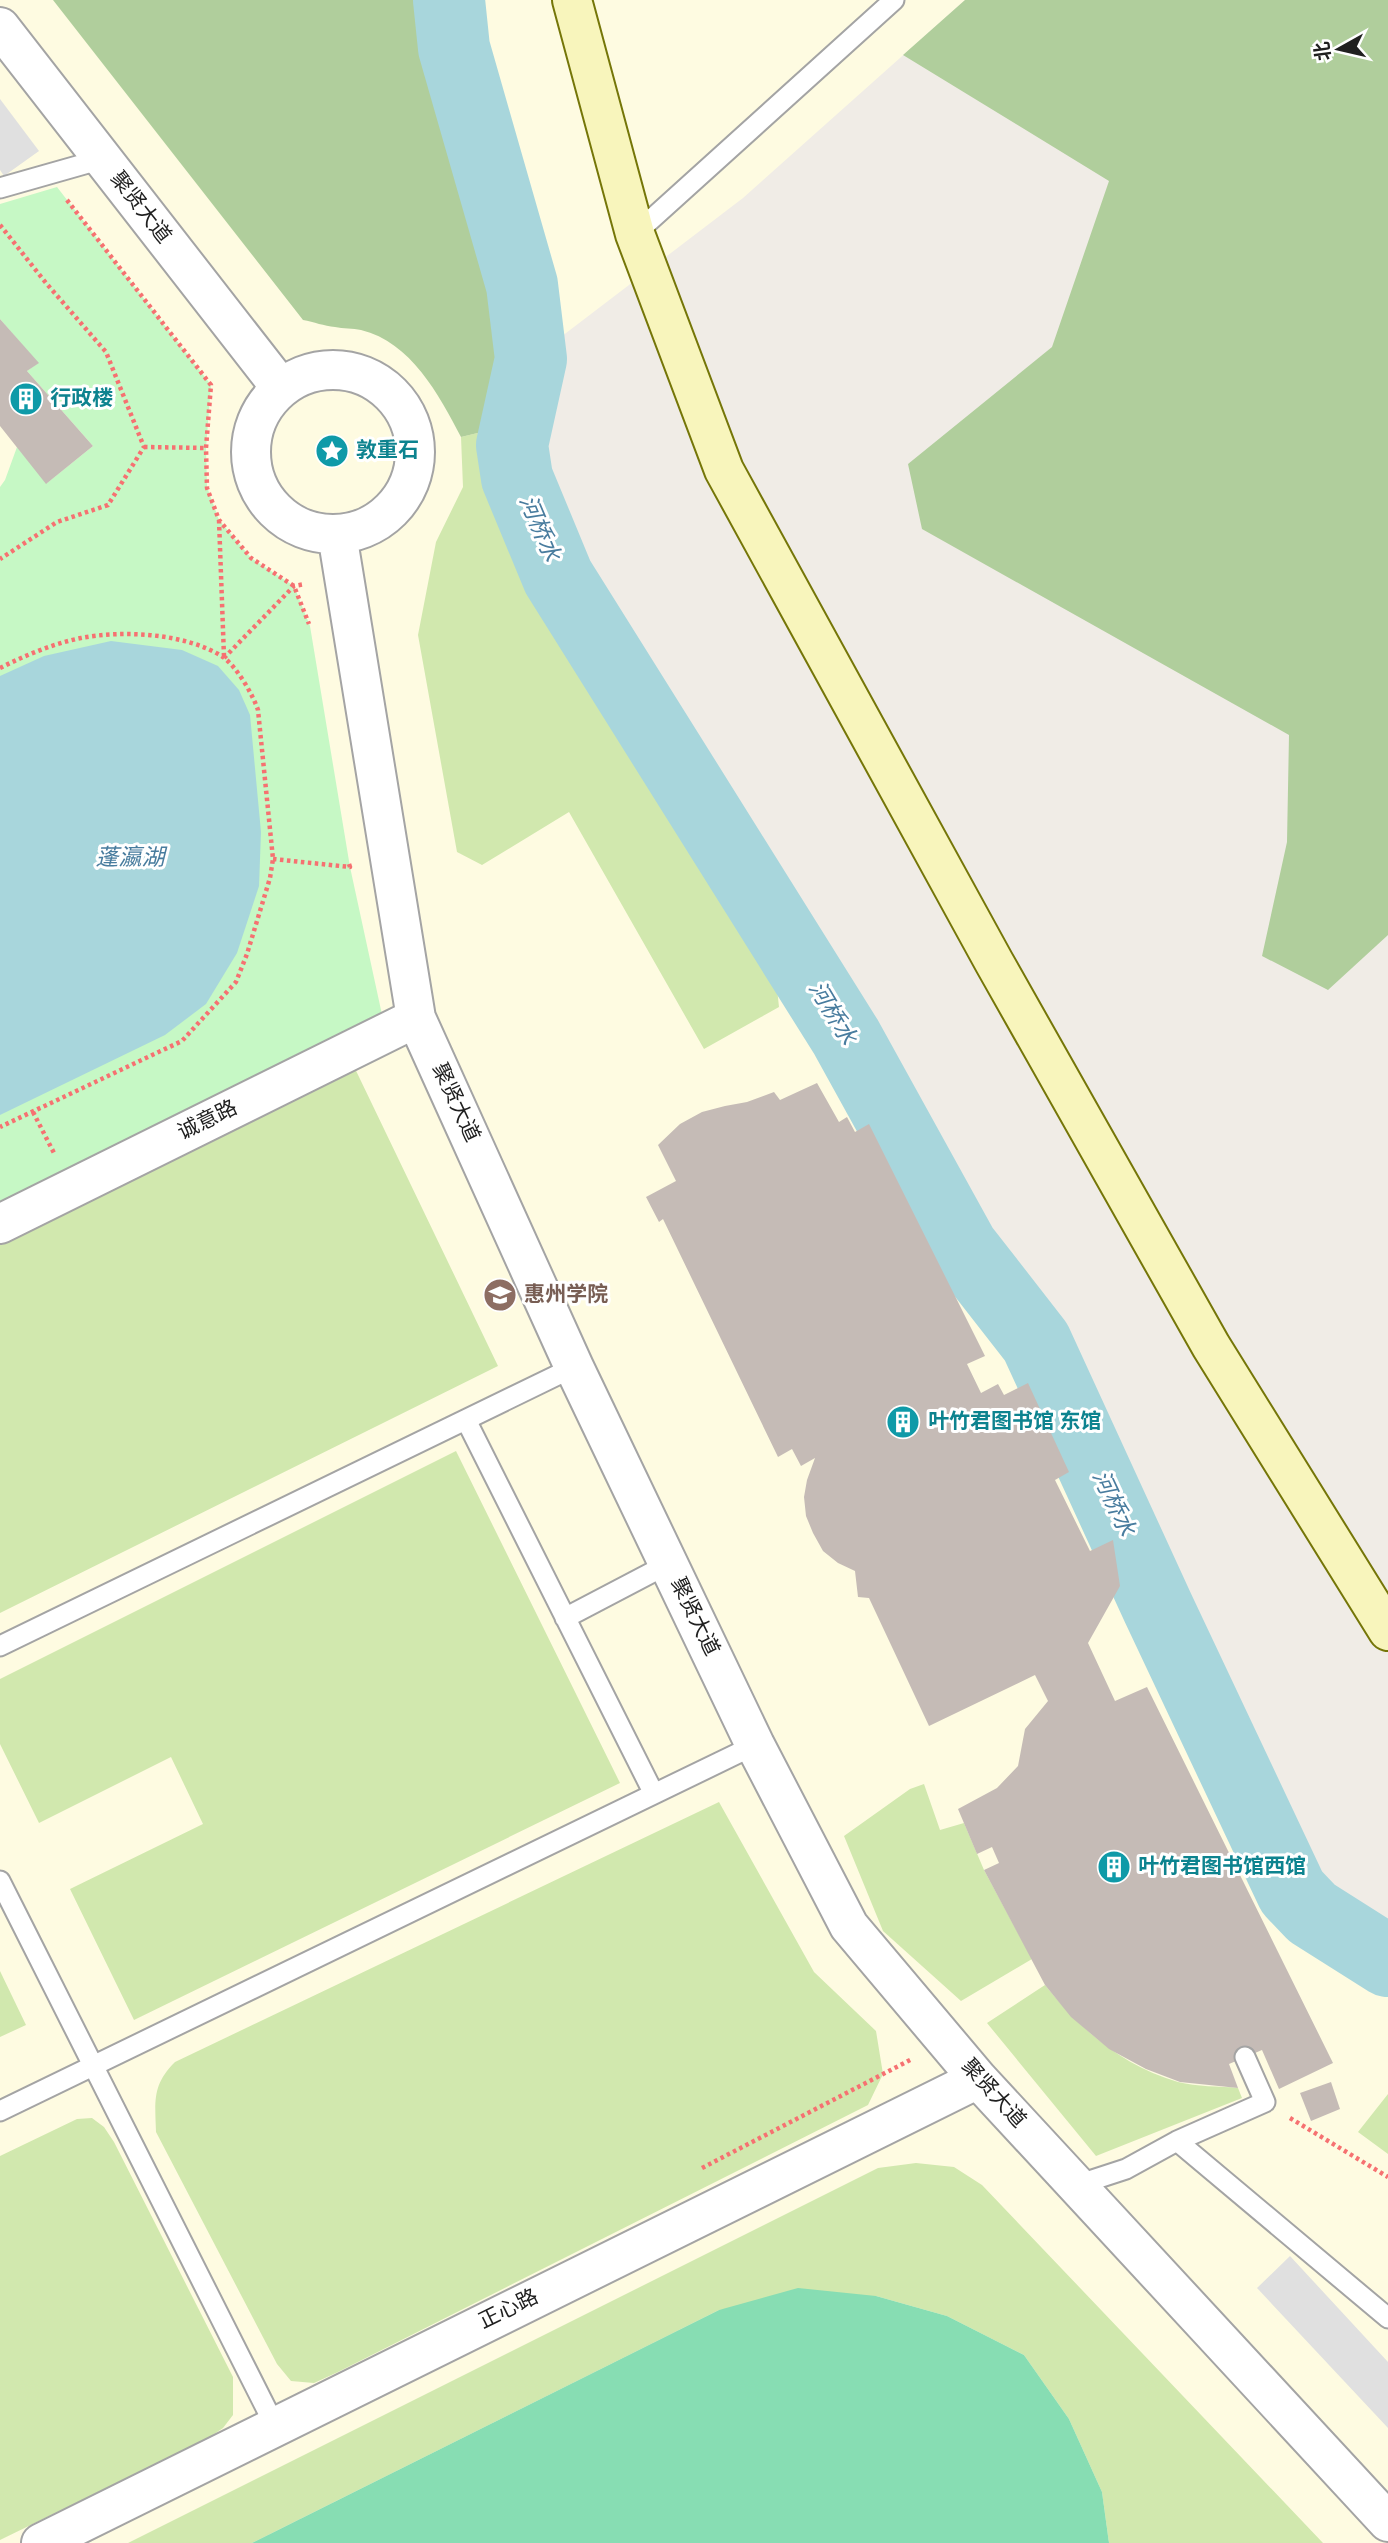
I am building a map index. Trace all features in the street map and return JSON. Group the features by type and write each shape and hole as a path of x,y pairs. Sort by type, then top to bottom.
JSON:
{"street":[{"path":"572,0 635,234 724,470 994,962 1211,1346 1388,1631"},
{"name":"聚贤大道","path":"0,27 281,388"},
{"path":"337,370 364,376 388,390 405,412 414,439 414,467 405,493 387,514 364,529 337,534 313,532 291,524 273,509 260,490 252,468 251,444 256,422 268,401 281,388 310,373 337,370"},
{"name":"聚贤大道","path":"337,534 416,1018 574,1367 755,1745 849,1926 978,2079 1388,2522"},
{"name":"诚意路","path":"0,1224 416,1018"},
{"name":"正心路","path":"41,2543 978,2079"}],"lane":[{"path":"635,234 894,0"},
{"path":"0,188 103,159"},
{"path":"0,1646 574,1367"},
{"path":"466,1420 654,1794"},
{"path":"565,1618 668,1564"},
{"path":"0,2110 755,1745"},
{"path":"0,1881 275,2426"},
{"path":"1077,2185 1126,2169 1177,2141 1265,2102 1245,2057"},
{"path":"1177,2141 1388,2318"}],"path":[{"path":"66,198 211,386 206,448 207,488 219,520 225,658"},
{"path":"0,225 106,352 144,447"},
{"path":"144,447 206,448"},
{"path":"0,559 57,522 108,505 144,447"},
{"path":"219,520 251,558 294,586 310,626"},
{"path":"225,658 294,586"},
{"path":"0,668 37,650 81,638 113,634 183,639 225,658 253,694 258,710 273,859 270,878 236,982 182,1041 0,1128"},
{"path":"273,859 349,867 347,853"},
{"path":"1287,2116 1388,2177"}],"shaded area":[{"name":"惠州学院","path":"0,0 965,0 743,198 532,359 512,445 517,478 558,577 846,1037 962,1247 1036,1342 1292,1892 1312,1913 1388,1961 1388,2543 0,2543"},
{"path":"0,99 39,151 4,176 0,170"},
{"path":"1290,2256 1388,2362 1388,2428 1257,2288"}],"green space":[{"path":"53,0 415,0 495,296 508,354 490,430 461,437 421,372 395,346 379,336 361,330 303,320"},
{"path":"965,0 1388,0 1388,935 1328,990 1262,956 1287,842 1289,735 922,529 908,464 1052,347 1109,181 903,55"},
{"path":"57,187 211,385 206,448 207,487 219,520 251,558 294,586 310,626 350,867 386,1033 0,1224 0,487 17,447 47,483 93,446 27,371 38,363 0,319 0,204"},
{"path":"490,430 494,477 547,616 623,743 776,979 779,1007 704,1049 569,812 482,865 457,852 418,635 436,542 463,487 461,437"},
{"path":"347,1052 498,1366 0,1613 0,1224"},
{"path":"456,1451 620,1783 134,2020 70,1889 203,1824 171,1757 39,1823 0,1744 0,1679"},
{"path":"924,1784 940,1830 964,1823 984,1870 1032,1959 961,2001 883,1931 844,1836 910,1789"},
{"path":"719,1802 814,1972 876,2031 883,2074 868,2105 338,2372 314,2383 291,2381 277,2364 156,2132 156,2094 162,2078 175,2062"},
{"path":"0,1971 26,2025 0,2037"},
{"path":"1045,1985 1073,2017 1120,2056 1157,2075 1185,2084 1238,2088 1242,2098 1096,2156 987,2023"},
{"path":"1388,2094 1388,2154 1358,2132"},
{"path":"92,2118 104,2127 114,2142 233,2377 233,2415 223,2428 207,2439 0,2540 0,2156 77,2119"},
{"path":"916,2163 954,2167 982,2185 1323,2543 1109,2543 1102,2492 1069,2419 1024,2355 947,2316 876,2296 719,2310 252,2543 128,2543 878,2168"},
{"path":"798,2288 876,2296 947,2316 1024,2355 1069,2419 1102,2492 1109,2543 252,2543 719,2310"}],"water":[{"name":"蓬瀛湖","path":"111,641 182,650 218,666 239,690 250,715 261,832 259,886 237,953 206,1004 165,1035 0,1115 0,676 44,656"}],"building":[{"name":"行政楼","path":"0,319 39,363 27,371 93,446 46,484 0,426"},
{"name":"叶竹君图书馆 东馆","path":"817,1083 839,1122 847,1117 855,1132 869,1124 985,1356 967,1364 981,1393 998,1384 1004,1395 1028,1383 1069,1472 1055,1480 1090,1551 1113,1540 1120,1586 1088,1643 1115,1701 1147,1687 1333,2063 1279,2089 1262,2050 1229,2064 1238,2088 1180,2082 1146,2069 1109,2049 1071,2017 1045,1985 984,1870 999,1863 992,1847 977,1854 958,1809 997,1788 1018,1766 1025,1729 1048,1701 1035,1675 929,1726 869,1598 858,1597 855,1571 838,1563 823,1551 813,1533 806,1516 804,1497 815,1458 801,1466 792,1449 778,1457 663,1219 659,1222 646,1197 676,1181 658,1145 680,1124 702,1112 747,1102 774,1092 780,1100"},
{"path":"1331,2082 1340,2109 1311,2121 1300,2093"}],"waterway":[{"name":"河桥水","path":"449,0 454,48 522,285 531,359 512,445 517,478 558,577 846,1037 962,1247 1036,1342 1292,1892 1312,1913 1388,1961"}],"place":[{"name":"行政楼","path":"26,399"},
{"name":"敦重石","path":"332,451"},
{"name":"惠州学院","path":"500,1295"},
{"name":"叶竹君图书馆 东馆","path":"903,1422"},
{"name":"叶竹君图书馆西馆","path":"1114,1867"}]}
